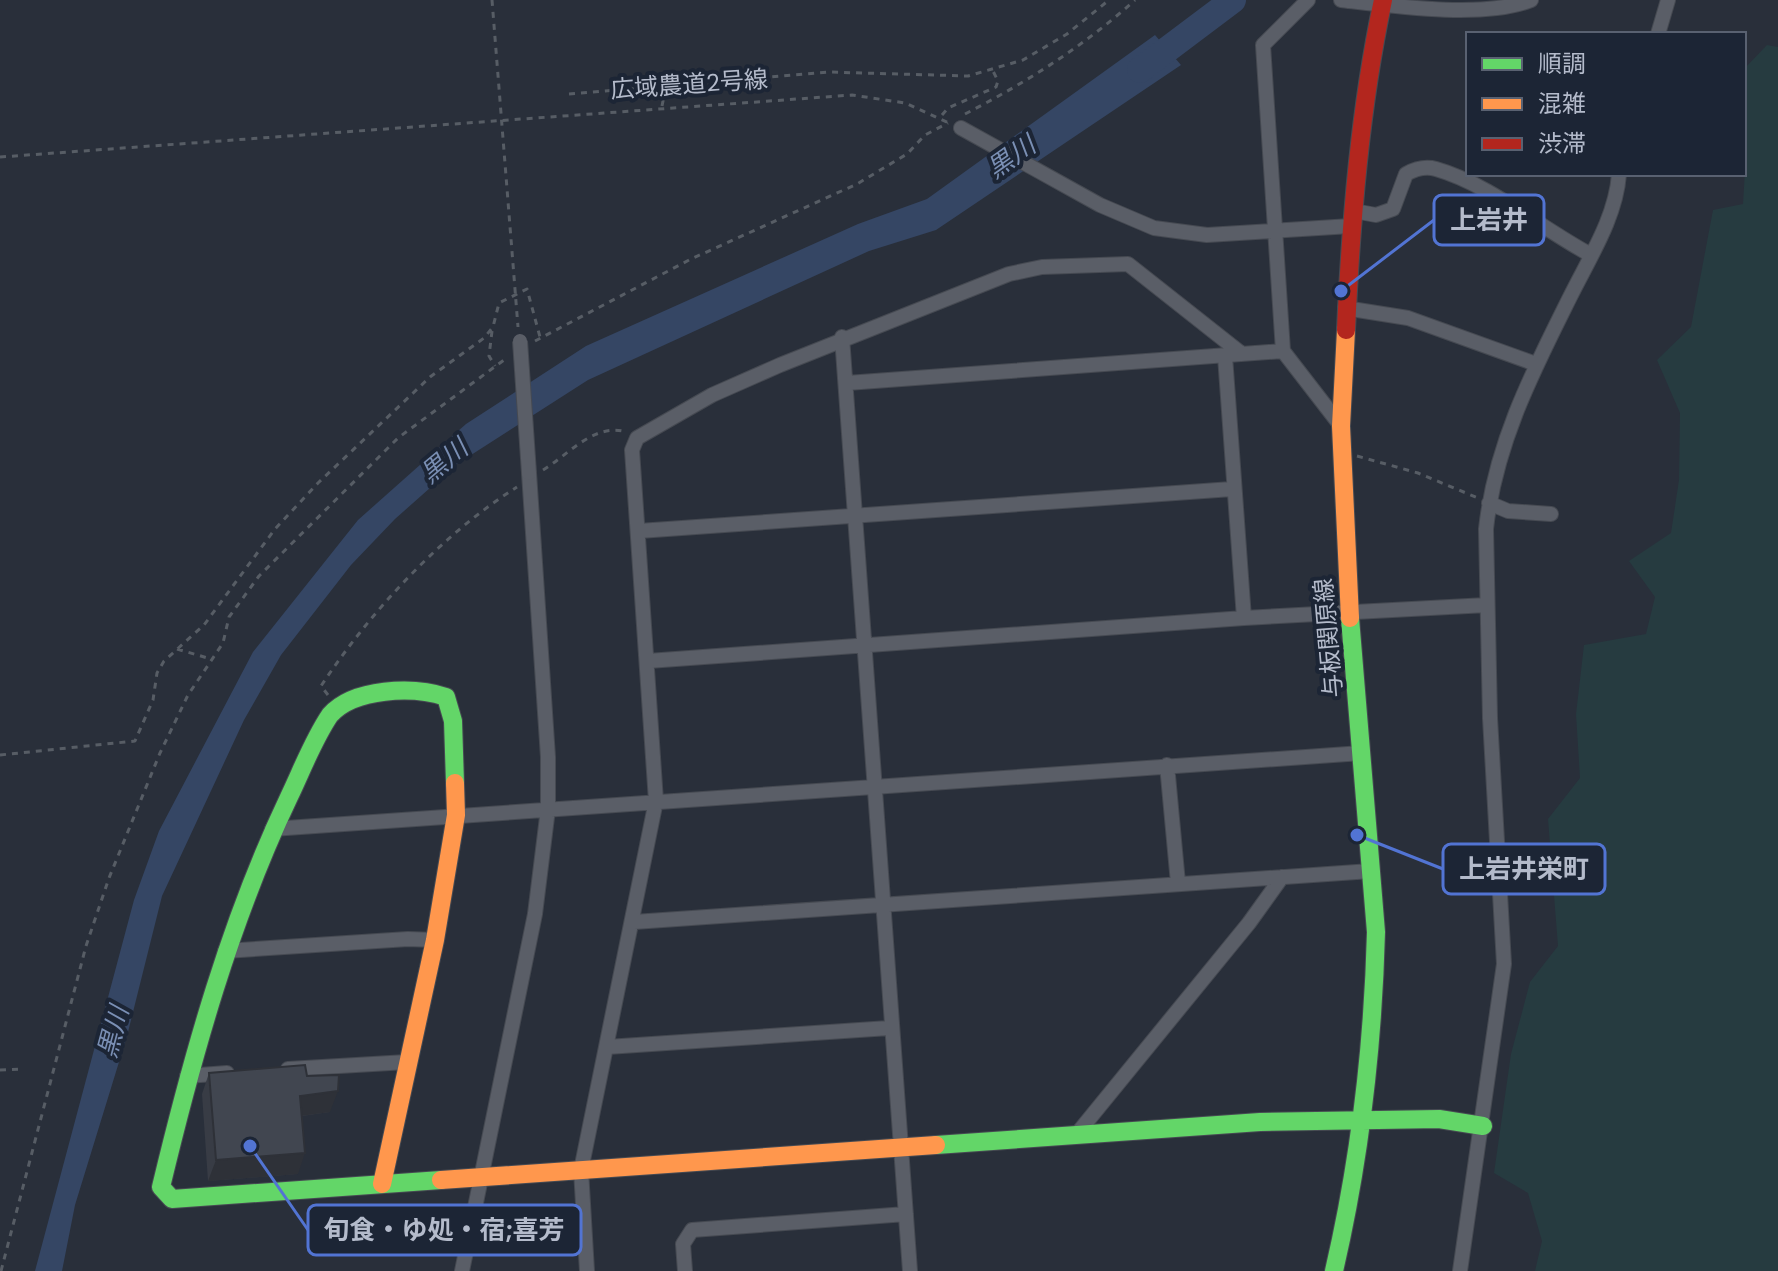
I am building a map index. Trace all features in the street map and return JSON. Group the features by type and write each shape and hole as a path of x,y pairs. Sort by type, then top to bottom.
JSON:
{"street":[{"path":"1308,0 1263,45 1283,351 1341,426"},
{"path":"1341,0 1479,9 1514,7 1531,0"},
{"path":"1659,32 1668,0"},
{"name":"与板関原線","path":"1334,1271 1353,1187 1375,1001 1376,932 1349,611 1341,426 1352,219 1382,2"},
{"path":"957,122 1100,205 1154,228 1207,235 1274,231 1376,215 1393,209 1406,174 1416,169 1433,168 1508,205 1544,230 1591,255"},
{"path":"1460,1271 1504,964 1487,605 1489,503 1511,423 1536,364 1591,255 1612,205 1619,176"},
{"path":"587,1271 581,1170 634,922 656,801 632,450 637,438 712,395 842,337 1009,274 1042,267 1128,264 1242,354"},
{"path":"1345,308 1408,318 1536,364"},
{"path":"842,337 889,1028 910,1271"},
{"path":"462,1271 535,914 548,809 548,757 520,347"},
{"path":"847,383 1283,351"},
{"path":"1225,356 1232,489 1244,618"},
{"path":"639,531 1232,489"},
{"path":"1489,503 1508,511 1551,514"},
{"path":"648,661 1244,618 1487,605"},
{"path":"382,1184 435,940 456,815 453,721 446,697 434,693 347,699 337,707 272,829 225,951 187,1076 161,1187 172,1199 1260,1122 1362,1123 1439,1119 1483,1126"},
{"path":"272,829 1362,753"},
{"path":"1167,765 1178,883"},
{"path":"634,922 1371,871"},
{"path":"1076,1135 1249,923 1282,877"},
{"path":"225,951 408,939 435,940"},
{"path":"607,1047 889,1028"},
{"path":"279,1069 407,1062"},
{"path":"187,1076 248,1072"},
{"path":"685,1271 683,1244 692,1230 906,1214"}],"path":[{"path":"492,0 520,347"},
{"path":"569,94 828,72 945,77 993,71 1023,60 1067,34 1109,0"},
{"path":"1,1271 86,946 109,878 160,753 188,695 223,643 229,617 281,554 398,438 520,347 691,259 857,184 907,154 925,135 957,122 1014,89 1088,40 1135,0"},
{"path":"941,116 948,108 996,87 998,81 993,71"},
{"path":"662,107 666,86"},
{"name":"広域農道2号線","path":"0,157 852,95 905,103 957,122"},
{"path":"495,366 489,356 499,303 527,289 540,338"},
{"path":"0,755 135,741 153,700 157,673 177,649 204,625 275,529 310,491 430,377 484,338 493,327"},
{"path":"337,707 321,686 356,634 463,524 596,433 611,429 637,438"},
{"path":"1341,452 1418,473 1489,503"},
{"path":"177,649 211,659"},
{"path":"0,1070 21,1069"}],"green space":[{"path":"1767,45 1778,47 1778,1271 1535,1271 1542,1241 1528,1193 1494,1173 1511,1054 1530,982 1558,946 1548,819 1580,778 1576,714 1584,645 1646,634 1655,597 1629,561 1671,533 1679,480 1680,413 1657,360 1691,327 1713,210 1743,204 1747,137 1746,67"}],"water":[{"path":"1155,35 1181,65 936,230 869,251 588,380 457,464 395,519 351,565 281,655 244,720 162,896 127,1036 75,1205 62,1271 35,1271 134,900 159,831 253,652 358,520 466,424 586,346 858,224 927,199"}],"building":[{"path":"305,1065 307,1076 339,1075 338,1091 300,1096 305,1153 216,1160 209,1073"}],"waterway":[{"name":"黒川","path":"1140,70 1233,0"}],"traffic: fast":[{"path":"1334,1271 1364,1103 1376,932 1350,618"},
{"path":"441,1180 172,1199 161,1187 186,1087 231,940 268,844 330,715 354,699 385,692 417,691 446,697 453,721 455,783"},
{"path":"936,1145 1260,1122 1439,1119 1483,1126"}],"traffic: slow":[{"path":"1346,330 1341,426 1350,618"},
{"path":"382,1184 435,940 456,815 455,783"},
{"path":"441,1180 936,1145"}],"traffic: jam":[{"path":"1346,330 1358,164 1368,82 1383,0"}],"place":[{"name":"上岩井","path":"1341,291"},
{"name":"上岩井栄町","path":"1357,835"},
{"name":"旬食・ゆ処・宿;喜芳","path":"250,1146"}]}
